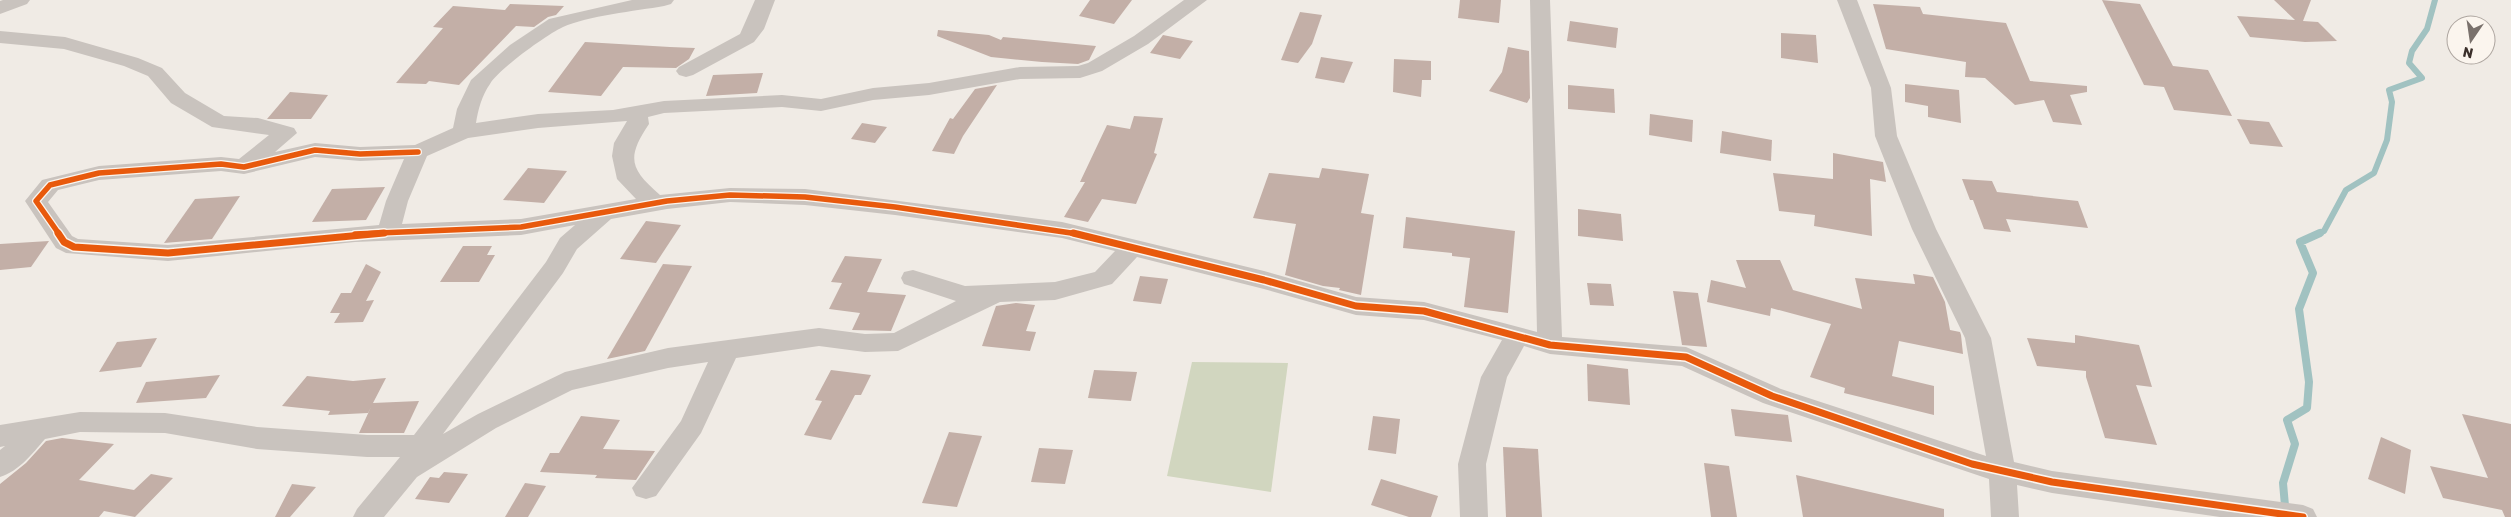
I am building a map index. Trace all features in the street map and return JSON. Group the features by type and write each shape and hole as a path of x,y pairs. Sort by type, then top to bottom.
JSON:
{"street":[{"path":"0,8 20,0"},
{"path":"463,132 468,109 481,80 556,23 603,11 664,0"},
{"path":"686,71 747,38 754,30 765,0"},
{"path":"1197,0 1142,40 1095,67 1080,72 1020,73 929,89 873,94 821,106 782,101 664,106 613,117 538,121 463,132 418,152 360,154 315,150 244,167 221,164 99,173 50,185 36,201 64,242 74,247 168,254 388,233 521,227 655,203 730,195 805,196 1062,230 1264,280 1356,306 1424,310 1550,345 1686,357 1772,396 1972,464 2002,471 2052,482 2303,517"},
{"path":"1540,0 1550,345"},
{"path":"1847,0 1880,88 1886,136 1924,229 1978,338 2002,471 2005,517"},
{"path":"2,38 65,44 131,62 154,72 178,98 194,109 220,122 258,125 286,133 244,167"},
{"path":"636,112 638,124 627,138 623,154 628,167 628,179 655,203"},
{"path":"388,233 397,201 418,152"},
{"path":"367,517 407,469 421,446 519,311 555,267 568,244 604,212"},
{"path":"913,278 964,294 1056,291 1103,278 1132,248"},
{"path":"407,469 487,420 565,382 668,358 819,338 864,343 898,342 950,314 996,294"},
{"path":"1474,517 1472,464 1494,377 1518,335"},
{"path":"646,488 692,426 711,380 727,351"},
{"path":"0,436 80,422 165,424 257,438 367,446 421,446"},
{"path":"0,466 21,448 37,429"}],"green space":[{"path":"1192,362 1288,363 1271,492 1167,476"}],"building":[{"path":"1090,0 1132,0 1114,24 1079,16"},
{"path":"1460,0 1501,0 1499,23 1458,18"},
{"path":"2102,0 2140,4 2173,66 2208,70 2232,116 2174,110 2164,87 2144,85"},
{"path":"2274,0 2311,0 2303,21 2318,22 2337,41 2305,42 2250,37 2237,16 2295,20"},
{"path":"510,4 564,6 556,15 548,17 534,27 516,26 459,85 429,81 426,84 396,83 443,28 433,27 453,6 505,10"},
{"path":"1873,4 1920,7 1923,14 2006,23 2030,81 2087,86 2087,92 2070,95 2082,125 2053,122 2044,100 2015,105 1985,78 1965,77 1966,62 1886,49"},
{"path":"1300,12 1322,15 1312,44 1298,63 1281,60"},
{"path":"1570,21 1618,28 1616,48 1567,41"},
{"path":"938,30 989,35 1001,40 1003,37 1096,46 1089,60 1078,64 991,57 937,36"},
{"path":"1781,33 1816,35 1818,63 1781,58"},
{"path":"1163,35 1193,41 1180,59 1150,53"},
{"path":"585,42 695,48 689,59 676,68 623,67 601,96 548,92"},
{"path":"1508,47 1529,51 1530,98 1527,103 1489,91 1502,72"},
{"path":"1321,57 1353,62 1344,83 1315,78"},
{"path":"1394,59 1431,61 1431,80 1422,80 1421,97 1393,92"},
{"path":"763,73 757,93 706,96 713,75"},
{"path":"1905,84 1959,90 1961,123 1928,117 1928,106 1905,102"},
{"path":"997,85 963,136 954,154 932,151 950,118 953,119 975,89"},
{"path":"1568,85 1614,89 1615,113 1568,109"},
{"path":"290,92 328,95 311,119 267,119"},
{"path":"1650,114 1693,120 1692,142 1649,135"},
{"path":"1134,116 1163,118 1154,153 1157,154 1136,204 1102,199 1088,222 1064,217 1085,182 1080,182 1107,125 1130,129"},
{"path":"2237,119 2269,122 2283,147 2250,144"},
{"path":"862,123 887,127 875,143 851,139"},
{"path":"1722,131 1772,140 1771,161 1720,153"},
{"path":"1833,153 1883,162 1886,182 1870,179 1872,236 1814,226 1815,215 1779,211 1773,173 1833,179"},
{"path":"528,168 567,171 544,203 503,200"},
{"path":"1322,168 1369,174 1361,213 1374,215 1361,295 1285,275 1296,224 1253,218 1269,173 1319,178"},
{"path":"1962,179 1992,181 1997,192 2078,201 2088,228 2006,219 2011,232 1984,229 1973,200 1970,200"},
{"path":"385,187 366,220 312,222 332,189"},
{"path":"240,196 212,239 164,243 195,199"},
{"path":"1578,209 1621,214 1623,241 1578,236"},
{"path":"1406,217 1515,231 1508,313 1464,307 1470,258 1452,256 1452,253 1403,248"},
{"path":"646,221 681,225 656,263 620,259"},
{"path":"49,241 31,267 0,270 0,244"},
{"path":"463,246 492,246 487,255 495,255 479,282 440,282"},
{"path":"845,256 882,259 867,292 906,295 891,331 852,330 860,313 829,309 842,283 831,282"},
{"path":"1736,260 1780,260 1793,290 1862,309 1855,278 1915,284 1913,274 1933,277 1945,302 1950,330 1960,332 1963,354 1899,341 1892,376 1934,386 1934,415 1844,393 1845,388 1810,377 1831,324 1771,308 1770,316 1707,302 1711,280 1746,288"},
{"path":"366,264 381,272 366,301 374,300 363,322 334,323 340,313 330,313 341,293 351,293"},
{"path":"663,264 692,266 645,351 607,359"},
{"path":"1140,276 1168,279 1161,304 1133,301"},
{"path":"1587,283 1611,284 1614,306 1590,305"},
{"path":"1673,291 1698,293 1707,347 1682,345"},
{"path":"1016,303 1035,305 1026,331 1036,332 1030,351 982,346 996,306"},
{"path":"2075,335 2139,345 2152,387 2136,385 2157,445 2105,438 2086,377 2086,371 2037,366 2027,338 2075,343"},
{"path":"157,338 141,367 99,372 117,342"},
{"path":"1587,364 1628,369 1630,405 1588,401"},
{"path":"831,370 871,375 861,395 855,395 831,440 804,435 822,401 815,400"},
{"path":"1094,370 1137,372 1131,401 1088,398"},
{"path":"220,375 206,398 136,403 146,382"},
{"path":"307,376 353,381 386,378 373,403 419,401 404,433 359,433 371,407 368,413 328,415 330,411 282,406"},
{"path":"1731,409 1788,415 1792,442 1735,436"},
{"path":"2462,414 2511,424 2511,517 2505,517 2502,510 2443,498 2430,466 2488,478"},
{"path":"581,416 620,420 603,449 655,451 636,480 595,478 597,475 540,472 550,453 559,453"},
{"path":"1373,416 1400,419 1396,454 1368,450"},
{"path":"949,432 982,436 957,507 922,503"},
{"path":"2381,437 2411,450 2405,494 2368,479"},
{"path":"62,438 114,444 79,480 134,490 151,474 173,478 135,517 104,511 99,517 0,517 0,484 26,463 46,441"},
{"path":"1503,447 1538,449 1542,517 1506,517"},
{"path":"1039,448 1073,450 1065,484 1031,482"},
{"path":"1704,463 1729,466 1737,517 1711,517"},
{"path":"444,472 468,474 449,503 415,499 430,477 439,478"},
{"path":"1796,475 1944,509 1944,517 1803,517"},
{"path":"1381,479 1438,496 1431,517 1409,517 1371,505"},
{"path":"525,483 546,486 528,517 505,517"},
{"path":"292,484 316,487 290,517 275,517"}],"waterway":[{"path":"2317,234 2324,231 2346,190 2374,173 2387,140 2392,102 2389,90 2422,78 2409,63 2412,51 2427,29 2435,0"},
{"path":"2286,517 2283,483 2295,444 2287,420 2307,408 2309,382 2299,309 2313,273 2300,242 2320,233"}],"cycle path":[{"path":"418,152 360,154 315,150 244,167 221,164 99,173 50,185 36,201 64,242 74,247 168,253 355,234 521,227 667,201 730,195 805,197 895,207 1062,230 1264,280 1356,306 1424,311 1550,345 1686,357 1772,396 1972,464 2052,482 2303,517"}]}
